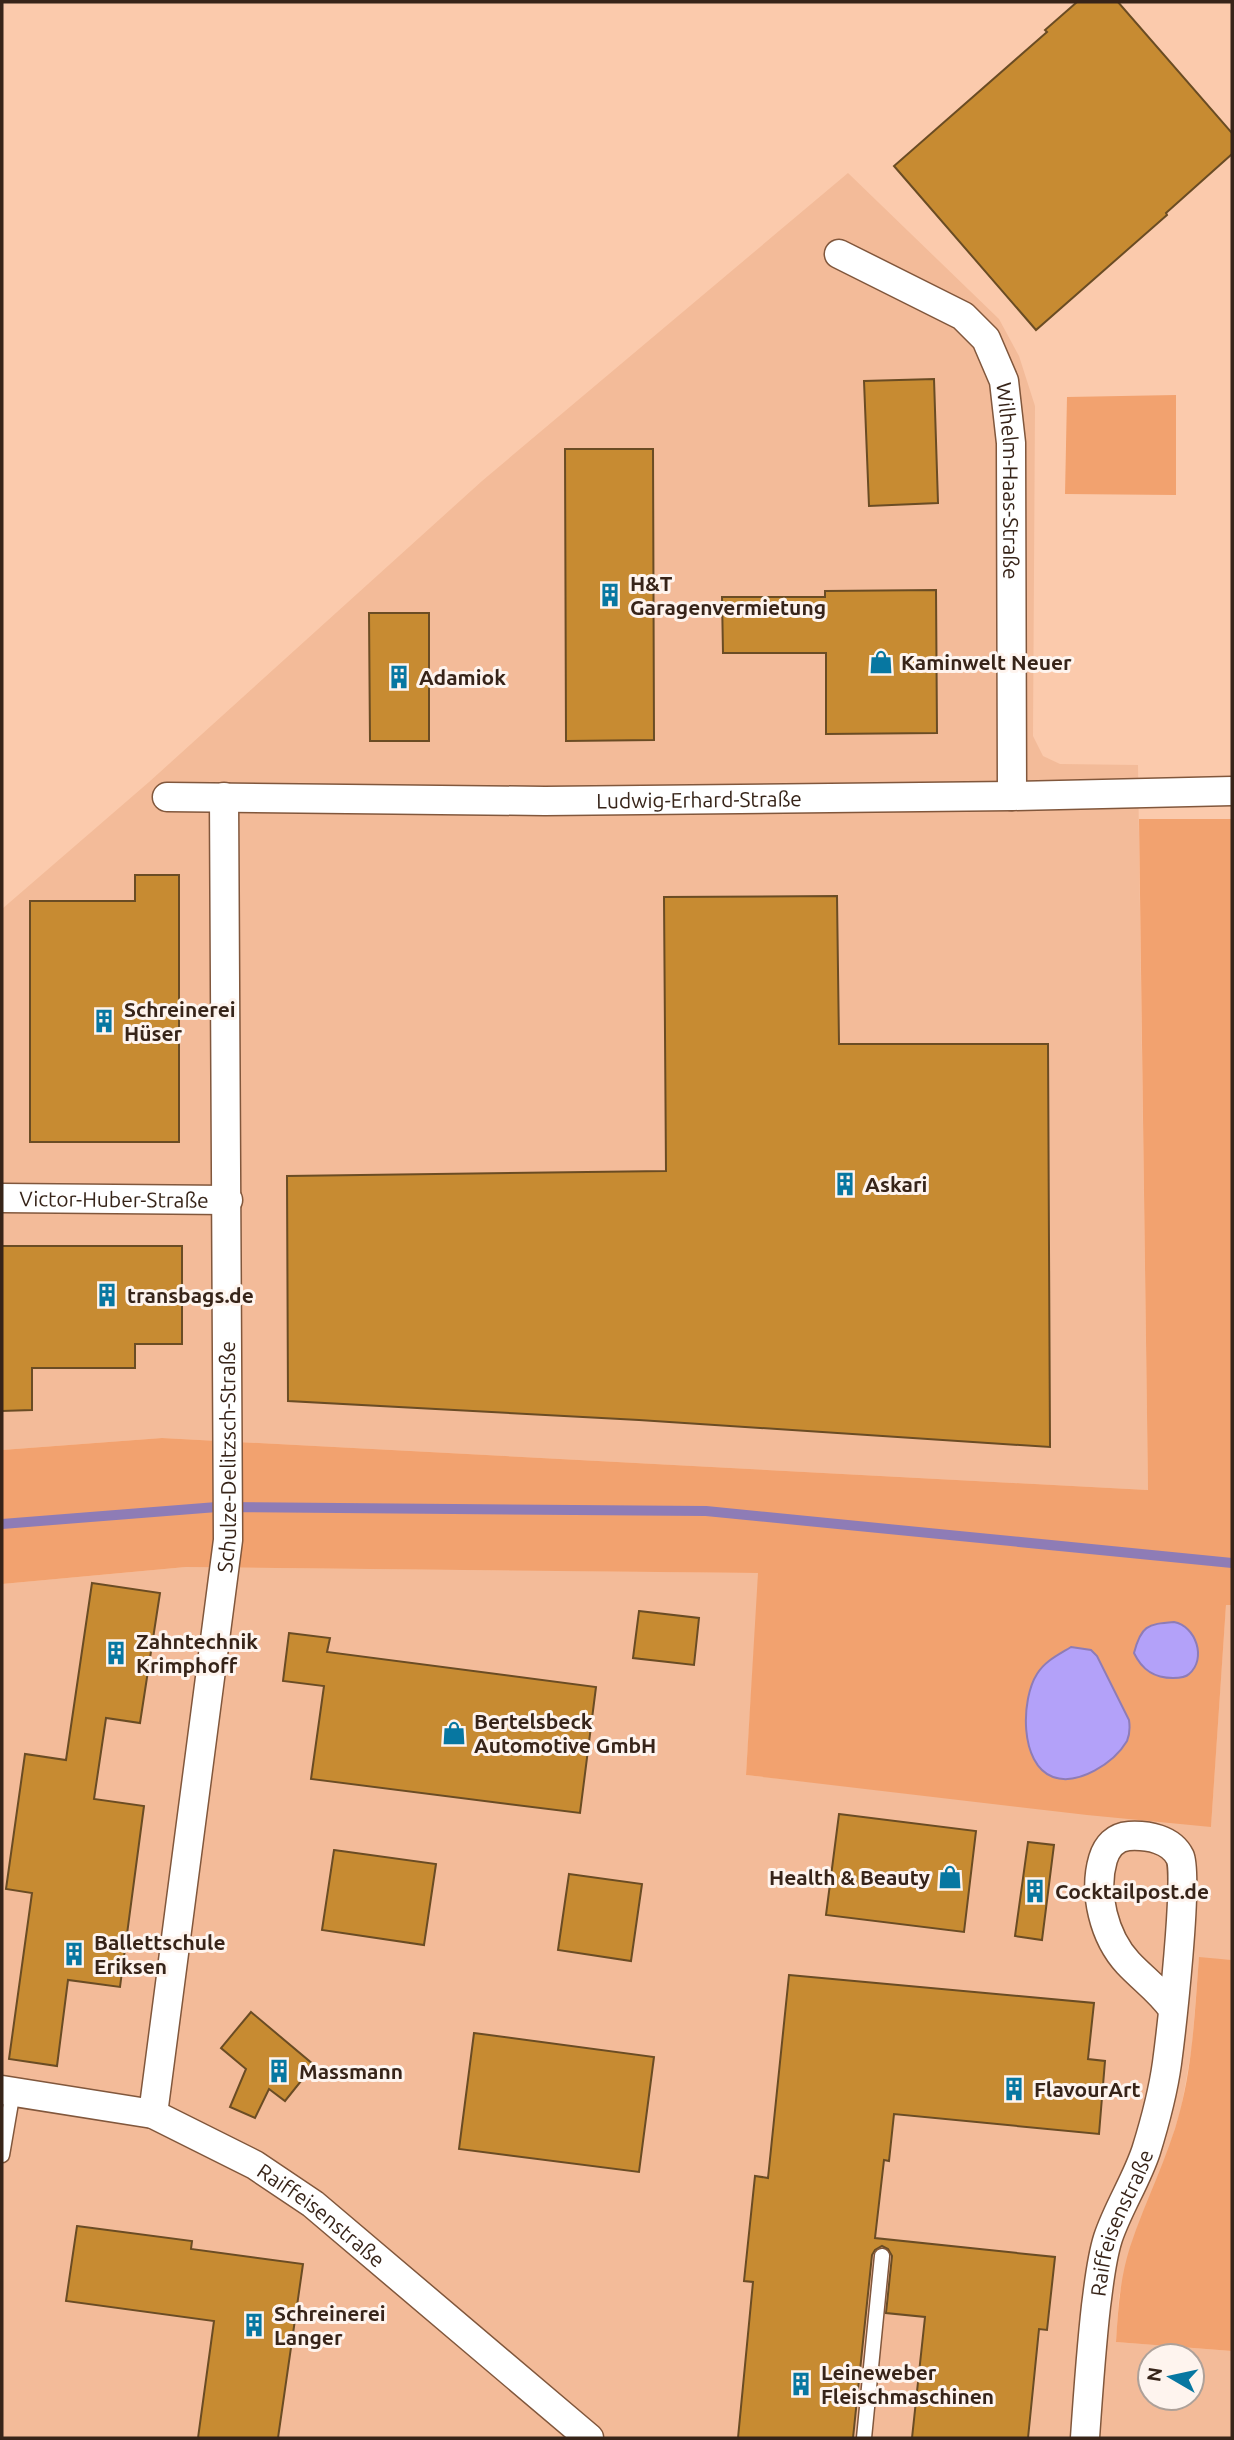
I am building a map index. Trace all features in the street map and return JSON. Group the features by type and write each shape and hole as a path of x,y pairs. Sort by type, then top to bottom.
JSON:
{"street":[{"name":"Wilhelm-Haas-Straße","path":"839,254 963,316 986,339 1004,381 1011,443 1012,796"},
{"name":"Ludwig-Erhard-Straße","path":"167,797 545,801 1232,791"},
{"name":"Schulze-Delitzsch-Straße","path":"153,2113 228,1540 224,797"},
{"name":"Victor-Huber-Straße","path":"2,1198 228,1200"},
{"name":"Raiffeisenstraße","path":"1085,2438 1100,2273 1108,2238 1145,2153 1158,2110 1167,2063 1172,2008 1184,1874 1181,1858 1171,1845 1155,1838 1125,1836 1112,1842 1105,1852 1100,1870 1105,1927 1127,1962 1159,1990 1172,2008"},
{"name":"Raiffeisenstraße","path":"8,2091 153,2113 255,2165 313,2204 589,2438"}],"lane":[{"path":"2,2155 8,2091"},
{"path":"864,2438 882,2256"}],"shaded area":[{"path":"848,173 999,319 1019,356 1035,406 1033,736 1043,756 1060,764 1138,765 1148,1490 162,1438 2,1450 2,909 149,782 482,481"},
{"path":"1176,395 1176,495 1065,494 1067,397"},
{"path":"1139,819 1232,819 1232,1605 1226,1605 1211,1827 746,1775 758,1573 186,1567 2,1584 2,1450 162,1438 1148,1490","holes":["1097,1656 1101,1666 1094,1771 1065,1779"]},
{"path":"186,1567 759,1573 746,1775 1211,1826 1226,1604 1232,1605 1232,1960 1199,1958 1192,2047 1181,2109 1166,2158 1130,2249 1119,2297 1116,2342 1136,2344 1136,2412 1206,2412 1206,2349 1232,2351 1232,2438 2,2438 2,1584"},
{"path":"1174,1622 1182,1625 1193,1636 1198,1652 1194,1668 1186,1676 1175,1678 1154,1675 1141,1664 1134,1653 1139,1637 1146,1628"},
{"path":"1071,1647 1091,1650 1097,1656 1129,1720 1129,1730 1127,1741 1104,1764 1084,1775 1063,1779 1053,1777 1042,1770 1034,1759 1026,1730 1026,1714 1032,1685 1040,1669"},
{"path":"1199,1957 1232,1960 1232,2351 1206,2349 1206,2342 1116,2342 1124,2270 1180,2111 1193,2035"}],"building":[{"path":"1077,2 1118,2 1232,133 1232,154 1036,330 894,166 1047,32 1045,30"},
{"path":"934,379 938,503 869,506 864,381"},
{"name":"H&T Garagenvermietung","path":"565,449 653,449 654,740 566,741"},
{"name":"Kaminwelt Neuer","path":"936,590 937,733 826,734 826,653 723,653 722,597 825,597 825,591"},
{"name":"Adamiok","path":"369,613 429,613 429,741 370,741"},
{"name":"Schreinerei Hüser","path":"135,875 179,875 179,1142 30,1142 30,901 135,901"},
{"name":"Askari","path":"837,896 839,1044 1048,1044 1050,1447 639,1420 288,1401 287,1176 666,1171 664,897"},
{"name":"transbags.de","path":"2,1246 182,1246 182,1344 135,1344 135,1368 32,1368 32,1410 2,1411"},
{"path":"92,1583 160,1593 140,1723 106,1718 94,1799 144,1806 120,1987 68,1980 57,2066 9,2059 32,1893 6,1889 25,1754 66,1760"},
{"path":"639,1611 699,1618 694,1665 633,1658"},
{"name":"Bertelsbeck Automotive GmbH","path":"289,1633 330,1638 327,1652 596,1687 580,1813 311,1779 324,1686 283,1681"},
{"path":"839,1814 976,1831 964,1932 826,1915"},
{"name":"Cocktailpost.de","path":"1028,1842 1054,1845 1042,1940 1015,1936"},
{"path":"334,1850 436,1864 424,1945 322,1930"},
{"path":"569,1874 642,1884 631,1961 558,1950"},
{"path":"789,1975 1094,2003 1088,2059 1105,2061 1099,2134 894,2114 889,2161 884,2160 875,2238 1055,2257 1047,2330 1039,2329 1028,2438 912,2438 925,2317 886,2313 892,2256 888,2249 882,2246 872,2255 853,2438 738,2438 753,2282 744,2281 755,2176 768,2178"},
{"name":"Massmann","path":"251,2012 314,2065 285,2101 269,2089 255,2118 230,2107 246,2069 221,2048"},
{"path":"474,2033 654,2057 639,2172 459,2149"},
{"path":"77,2226 192,2241 191,2249 303,2264 278,2438 198,2438 214,2321 66,2301"}],"waterway":[{"path":"2,1524 217,1507 706,1511 1232,1563"}],"place":[{"name":"H&T Garagenvermietung","path":"610,595"},
{"name":"Kaminwelt Neuer","path":"881,662"},
{"name":"Adamiok","path":"399,677"},
{"name":"Schreinerei Hüser","path":"104,1021"},
{"name":"Askari","path":"845,1184"},
{"name":"transbags.de","path":"107,1295"},
{"name":"Zahntechnik Krimphoff","path":"116,1653"},
{"name":"Bertelsbeck Automotive GmbH","path":"454,1733"},
{"name":"Health & Beauty","path":"950,1877"},
{"name":"Cocktailpost.de","path":"1035,1891"},
{"name":"Ballettschule Eriksen","path":"74,1954"},
{"name":"Massmann","path":"279,2071"},
{"name":"FlavourArt","path":"1014,2089"},
{"name":"Schreinerei Langer","path":"254,2325"},
{"name":"Leineweber Fleischmaschinen","path":"801,2384"}]}
